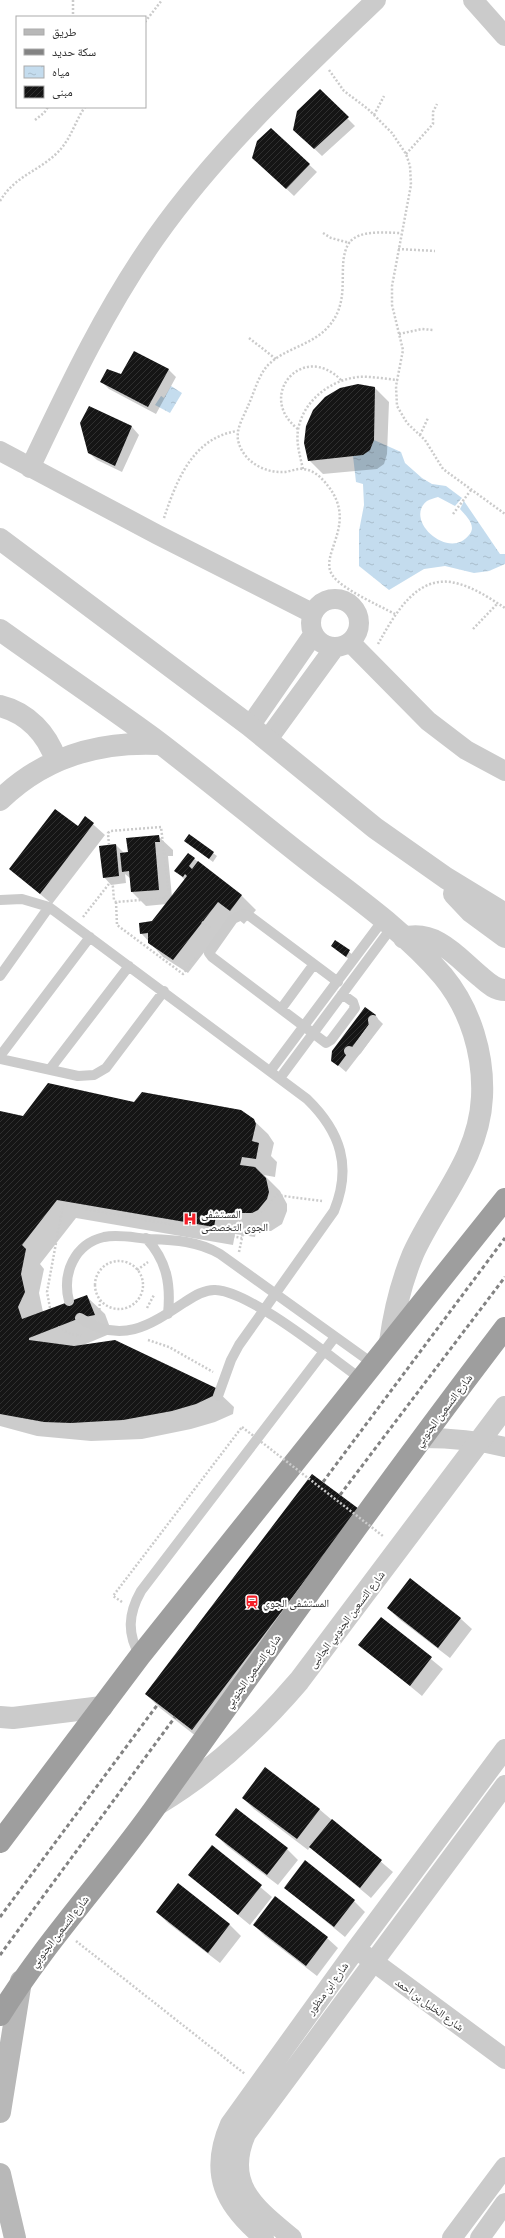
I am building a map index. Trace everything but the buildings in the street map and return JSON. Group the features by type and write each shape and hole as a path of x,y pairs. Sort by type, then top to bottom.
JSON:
{"highway":[{"path":"0,1842 140,1656 366,1371 505,1199"},
{"name":"شارع التسعين الجنوبي","path":"0,2015 22,1980 60,1928 158,1804 211,1727 422,1438 505,1328"}],"main road":[{"path":"0,2112 22,1980"},
{"path":"0,2174 15,2238"}],"street":[{"path":"30,468 91,341 122,288 156,237 193,188 232,142 274,97 376,0"},
{"path":"473,0 505,36"},
{"path":"0,451 158,535 312,613"},
{"path":"0,539 268,739 375,828 446,878 505,914"},
{"path":"268,739 343,644 357,633 359,622 357,612 350,603 340,599 328,599 319,604 312,613 310,628 313,635 327,646 343,644 370,660 428,721 466,750 505,771"},
{"path":"0,630 160,744 393,928 443,976 466,1014 479,1056 482,1099 478,1126 470,1152 459,1176 414,1253 402,1284 390,1342"},
{"path":"250,726 313,635"},
{"path":"0,706 19,713 39,729 52,749 56,760"},
{"path":"0,800 30,776 56,760 93,748 115,744 160,744"},
{"path":"446,878 451,889 464,906 505,937"},
{"path":"393,928 433,939 490,985 505,990"},
{"name":"شارع التسعين الجنوبي الجانبى","path":"158,1804 187,1787 217,1763 273,1711 300,1681 505,1407"},
{"path":"422,1438 451,1438 480,1441 505,1447"},
{"path":"0,1717 13,1718 102,1707"},
{"name":"شارع ابن منظور","path":"264,2238 247,2224 230,2203 225,2190 220,2163 224,2137 230,2124 356,1949 505,1749"},
{"name":"شارع ابن منظور","path":"292,2238 261,2212 245,2193 239,2169 241,2145 253,2123 505,1785"},
{"name":"شارع الخليل بن احمد","path":"356,1949 505,2059"},
{"path":"452,2238 505,2167"},
{"path":"480,2238 505,2203"}],"lane":[{"path":"0,900 22,899 49,907 271,1070 317,1108 329,1124 338,1143 343,1172 334,1211 275,1293 235,1353 218,1396"},
{"path":"0,976 49,907"},
{"path":"338,982 251,917 244,914 233,919 209,953 212,957 326,1042 335,1040 358,1008 353,1002 342,994"},
{"path":"271,1070 338,982 393,928"},
{"path":"280,1078 393,928"},
{"path":"90,937 0,1058 78,1076 94,1075 106,1068 164,991"},
{"path":"281,1009 314,964"},
{"path":"50,1069 129,966"},
{"path":"349,1051 356,1052 374,1026 373,1020"},
{"path":"69,1301 67,1291 68,1271 74,1257 85,1246 94,1241 108,1237 146,1238 198,1244 220,1254 335,1337 366,1371"},
{"path":"146,1238 162,1260 167,1272 169,1286 168,1314"},
{"path":"80,1318 102,1330 124,1332 147,1326 198,1294 213,1289 228,1292 264,1309 324,1352 366,1371"},
{"path":"140,1656 132,1638 130,1619 132,1609 141,1591 335,1337"}],"path":[{"path":"73,0 73,16"},
{"path":"146,21 162,0"},
{"path":"318,55 344,91 374,115 392,133 406,154 410,166 410,186 392,286 392,305 403,350 395,395 397,406 407,423 420,435 443,469 505,514"},
{"path":"374,115 384,96"},
{"path":"406,154 432,124 433,112 437,104"},
{"path":"35,120 44,113 47,108"},
{"path":"0,201 11,186 20,178 57,153 70,138 85,108"},
{"path":"323,233 336,240 350,242"},
{"path":"395,614 342,584 333,576 329,564 341,514 338,501 320,477 303,469 275,472 262,469 249,460 241,450 238,431 261,375 276,359 315,337 328,327 336,317 344,289 345,256 350,242 355,238 371,233 401,233"},
{"path":"398,249 435,251"},
{"path":"399,334 422,329 433,330"},
{"path":"249,338 276,359"},
{"path":"298,429 286,417 280,400 282,388 289,378 298,370 310,366 322,367 333,372 341,380"},
{"path":"303,469 298,441 298,429 310,404 330,385 341,380 359,377 398,380"},
{"path":"420,435 428,418"},
{"path":"158,535 174,492 196,453 214,438 238,431"},
{"path":"453,514 470,490"},
{"path":"370,660 395,614 411,596 421,588 440,582 459,584 505,608"},
{"path":"473,629 498,604"},
{"path":"109,845 108,833 110,831 158,826 162,829 168,896 116,902"},
{"path":"76,927 112,878 118,925 183,974 196,956"},
{"path":"236,1267 245,1224 266,1208 276,1195 337,1203"},
{"path":"145,1259 152,1269"},
{"path":"95,1315 99,1318 100,1301 95,1287 96,1280 103,1267 117,1261 131,1265 137,1270 143,1284 139,1298 134,1304 128,1307 113,1308 100,1301"},
{"path":"143,1313 148,1307 155,1292"},
{"path":"58,1327 68,1333 84,1336"},
{"path":"142,1338 169,1347 224,1379"},
{"path":"132,1609 113,1596 242,1427 384,1536"},
{"path":"60,1928 258,2084"}],"water":[{"path":"171,386 182,393 170,413 155,405 161,396 164,398"},
{"path":"374,440 401,452 405,463 422,478 432,484 446,486 462,498 455,506 438,497 427,501 421,509 421,518 424,527 432,535 441,541 451,543 460,542 469,535 472,525 460,509 464,501 500,554 505,554 505,564 489,571 474,573 445,566 424,569 389,590 359,566 359,531 364,505 363,484 356,482 353,456 361,455 367,452"}],"railway":[{"path":"323,1482 505,1238"},
{"path":"340,1495 505,1277"},
{"path":"0,1917 158,1704"},
{"path":"0,1955 175,1717"}],"place":[{"name":"المستشفى الجوى التخصصى","path":"190,1219"},
{"name":"المستشفى الجوي","path":"252,1602"}]}
